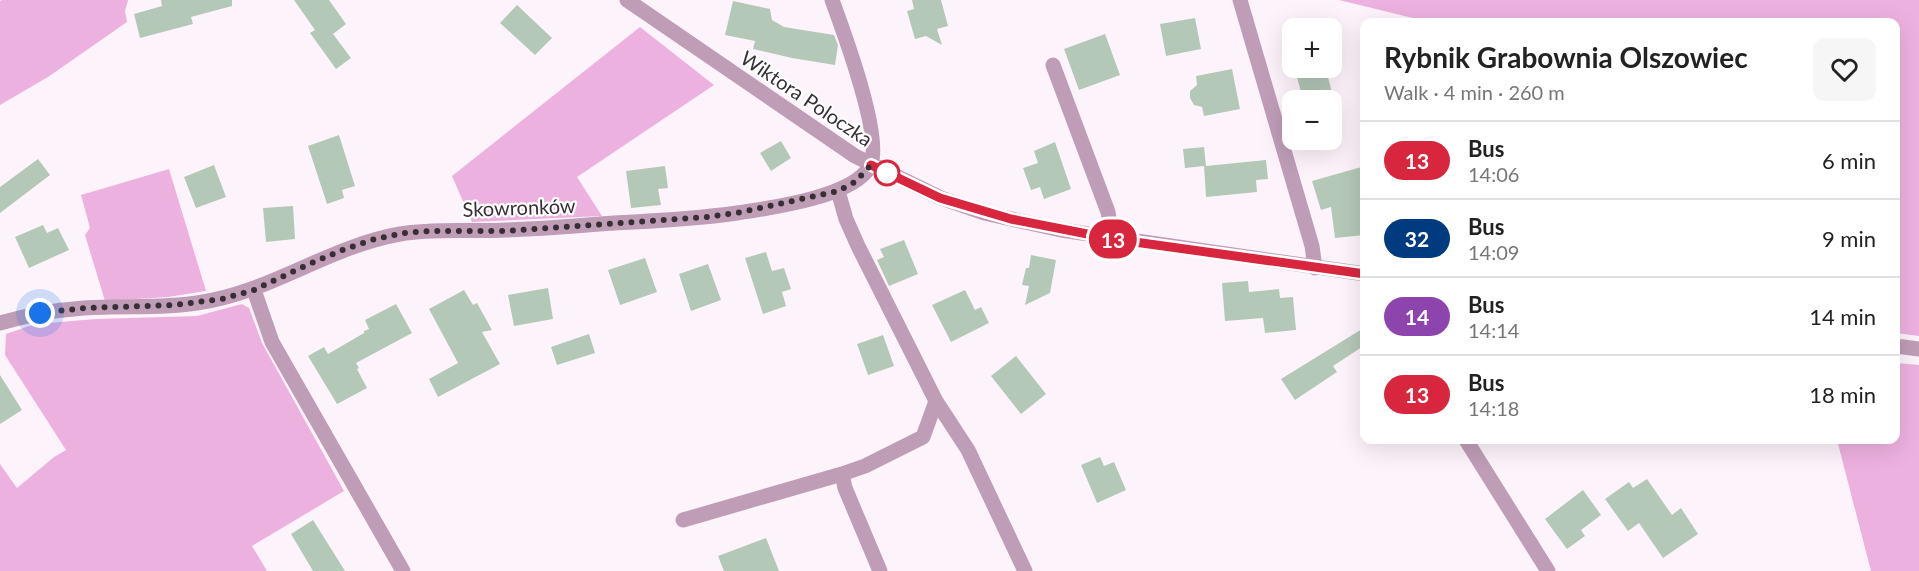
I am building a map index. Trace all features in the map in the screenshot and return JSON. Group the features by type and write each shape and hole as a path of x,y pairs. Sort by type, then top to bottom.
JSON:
{"street":[{"name":"Wiktora Poloczka","path":"627,0 822,135 871,165 940,198 984,213 1061,230 1360,273"},
{"path":"832,0 865,98 873,152 871,165"},
{"path":"1240,0 1312,246 1315,268"},
{"path":"1053,65 1108,212 1113,239"},
{"name":"Skowronków","path":"0,323 27,316 85,308 195,304 222,299 254,290 327,256 375,239 404,233 506,231 708,217 774,207 838,191 855,182 871,165"},
{"path":"838,191 846,219 858,246 936,401 968,450 1025,571"},
{"path":"254,290 272,342 403,571"},
{"path":"1900,347 1919,349"},
{"path":"683,520 865,466 923,437 936,401"},
{"path":"1469,444 1548,571"},
{"path":"842,474 845,488 880,571"}],"shaded area":[{"path":"128,0 125,11 127,22 48,77 0,105 0,1"},
{"path":"1339,0 1919,0 1919,336 1900,334 1900,18 1413,18"},
{"path":"640,27 714,85 577,177 602,216 472,222 452,176"},
{"path":"169,169 206,291 168,297 105,301 85,235 90,228 81,195"},
{"path":"242,304 249,308 262,343 344,491 252,546 267,571 0,571 0,464 17,488 54,457 66,450 5,355 6,334 35,324 96,319 197,316"},
{"path":"1900,363 1919,365 1919,571 1871,571 1838,444 1900,444"}],"building":[{"path":"161,0 232,0 232,6 191,17 193,24 140,38 134,14 162,6"},
{"path":"294,0 329,0 346,24 333,34 351,58 336,69 310,33 315,30"},
{"path":"912,0 941,0 948,26 937,29 942,45 926,36 915,39 907,11 914,9"},
{"path":"733,1 770,9 772,20 784,27 834,35 838,45 835,65 753,49 755,41 725,35"},
{"path":"517,5 552,38 535,55 500,23"},
{"path":"1195,18 1201,49 1166,56 1160,24"},
{"path":"1105,34 1120,75 1079,90 1064,49"},
{"path":"1232,69 1240,109 1204,116 1202,107 1194,105 1190,98 1190,91 1197,85 1196,76"},
{"path":"1297,78 1328,78 1331,90 1300,90"},
{"path":"339,135 355,186 342,190 344,198 327,204 308,146"},
{"path":"781,141 791,158 771,171 760,153"},
{"path":"1055,142 1071,189 1044,199 1040,187 1031,190 1023,168 1038,163 1034,151"},
{"path":"1204,147 1206,166 1266,160 1268,179 1256,180 1257,192 1206,197 1204,166 1185,168 1183,149"},
{"path":"38,159 50,175 0,213 0,187"},
{"path":"214,165 226,197 196,208 184,177"},
{"path":"665,166 668,188 658,189 661,205 631,208 626,171"},
{"path":"1360,167 1360,236 1335,238 1331,207 1321,210 1312,181"},
{"path":"293,206 295,239 266,242 263,208"},
{"path":"43,225 47,233 58,228 69,250 29,268 15,237"},
{"path":"904,240 918,274 889,286 877,260 884,257 880,249"},
{"path":"766,252 772,271 784,268 791,289 782,292 786,306 763,314 745,258"},
{"path":"1031,255 1056,260 1050,293 1025,305 1029,286 1022,285 1026,268 1029,268"},
{"path":"645,258 657,292 620,305 608,270"},
{"path":"708,264 721,300 691,311 679,274"},
{"path":"1248,281 1249,292 1279,289 1280,298 1293,297 1296,330 1265,333 1263,318 1225,321 1222,283"},
{"path":"548,288 553,319 514,326 508,295"},
{"path":"464,290 473,305 477,303 492,330 482,332 500,364 438,397 429,379 458,363 429,309"},
{"path":"965,290 975,310 981,307 989,323 951,342 932,305"},
{"path":"396,304 412,333 356,363 367,388 337,404 308,356 324,347 328,354 364,333 369,329 365,320"},
{"path":"1360,330 1360,348 1333,366 1337,372 1295,400 1281,379"},
{"path":"589,334 595,353 557,365 551,347"},
{"path":"883,335 894,366 868,375 857,344"},
{"path":"1016,356 1046,394 1021,414 991,376"},
{"path":"0,375 22,410 0,424"},
{"path":"1100,457 1104,466 1114,462 1126,490 1097,503 1081,465"},
{"path":"1647,479 1672,515 1681,508 1698,534 1663,558 1639,523 1628,531 1605,499 1629,482 1633,488"},
{"path":"1583,490 1601,515 1581,530 1585,536 1567,549 1545,519"},
{"path":"313,520 345,571 313,571 291,534"},
{"path":"766,538 779,571 724,571 718,556"}],"bus line":[{"name":"13","path":"871,165 940,198 984,213 1011,219 1113,239 1360,273"}],"route":[{"path":"40,313 85,308 195,304 222,299 254,290 345,249 404,233 506,231 708,217 774,207 838,191 855,182 871,165 887,173"}]}
